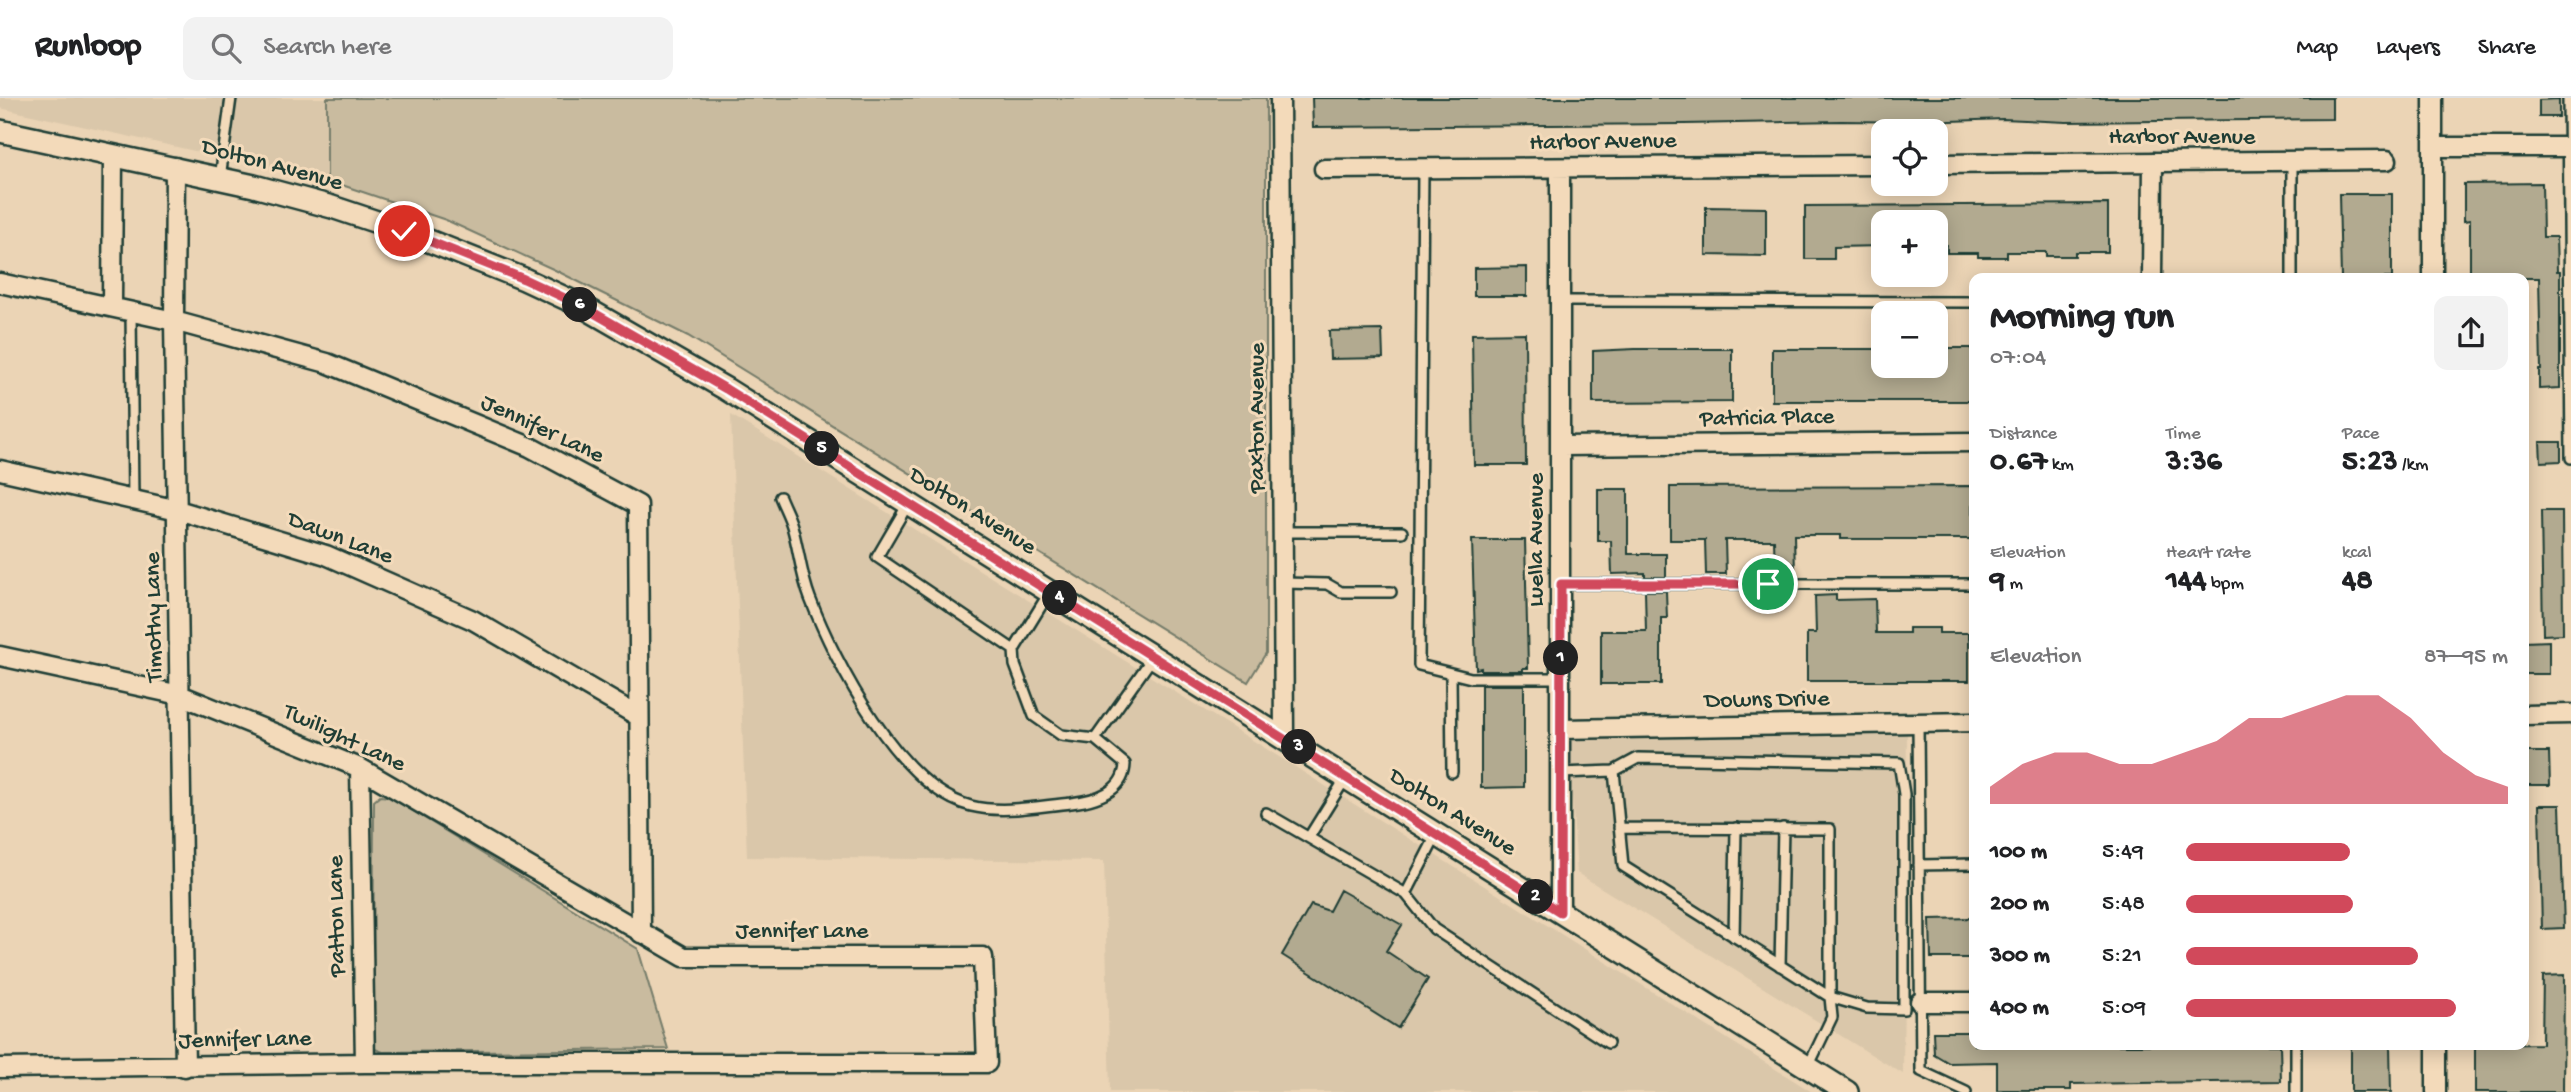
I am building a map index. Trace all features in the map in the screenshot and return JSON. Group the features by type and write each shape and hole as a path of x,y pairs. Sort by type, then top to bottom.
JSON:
{"street":[{"name":"Paxton Avenue","path":"1280,98 1284,738"},
{"path":"2433,98 2433,273"},
{"name":"Dolton Avenue","path":"0,131 175,167 332,207 404,231 524,279 582,306 726,389 1847,1092"},
{"path":"2433,148 2570,147"},
{"path":"112,306 113,155"},
{"name":"Harbor Avenue","path":"1948,164 2387,160"},
{"path":"2152,273 2153,162"},
{"name":"Harbor Avenue","path":"1324,169 1871,165"},
{"name":"Timothy Lane","path":"175,167 174,321 185,1067"},
{"name":"Luella Avenue","path":"1560,168 1560,912"},
{"name":"Jennifer Lane","path":"0,283 174,321 327,363 530,447 638,505 641,933 684,957 983,957 987,1063 365,1063 0,1068"},
{"name":"Patricia Place","path":"1561,446 1969,442"},
{"name":"Dawn Lane","path":"0,470 178,510 326,555 472,620 638,716"},
{"name":"Twilight Lane","path":"0,656 180,695 360,768 641,933"},
{"path":"2529,715 2571,715"},
{"name":"Downs Drive","path":"1560,729 1969,722"},
{"name":"Patton Lane","path":"360,768 365,1063"},
{"path":"1920,1003 1969,1002"},
{"path":"2435,1050 2436,1092"}],"lane":[{"path":"220,178 231,98"},
{"path":"2568,98 2571,457"},
{"path":"2292,161 2292,273"},
{"path":"1423,169 1419,665 1471,678 1561,678"},
{"path":"1561,301 1969,302"},
{"path":"131,311 133,500"},
{"path":"780,497 792,527 809,597 834,650 874,721 925,782 944,795 972,806 1007,809 1083,801 1112,791 1125,774 1125,764 1095,739 1061,735 1034,716 1015,665 1014,650 1049,591"},
{"path":"908,503 877,557 1014,650"},
{"path":"1283,532 1402,532"},
{"path":"1283,583 1327,584 1341,592 1391,592"},
{"path":"1561,584 1969,584"},
{"path":"1095,739 1153,656"},
{"path":"1451,673 1452,772"},
{"path":"1918,723 1921,1071 1966,1092"},
{"path":"1560,773 1614,771 1638,758 1899,763 1904,794 1904,1009 1867,1008 1830,997 1623,866 1614,771"},
{"path":"1309,837 1346,777"},
{"path":"1266,813 1406,894 1434,929 1608,1043"},
{"path":"1619,828 1830,830 1832,1017 1808,1067"},
{"path":"1734,937 1736,828"},
{"path":"1780,966 1783,828"},
{"path":"1406,894 1437,834"},
{"path":"1919,865 1969,864"},
{"path":"2295,1050 2296,1092"}],"shaded area":[{"path":"0,98 327,98 327,180 0,108"},
{"path":"327,98 1266,98 1266,653 1248,682 688,336 446,220 327,180"},
{"path":"731,415 1812,1092 1110,1092 1104,861 747,857"},
{"path":"1907,731 1903,1074 1577,873 1568,735"},
{"path":"380,796 390,797 638,949 668,1049 383,1052 375,1049 374,801"}],"building":[{"path":"1312,98 2332,98 2332,119 2066,122 1871,119 1871,121 1313,127"},
{"path":"2559,99 2559,117 2539,117 2539,100"},
{"path":"2542,183 2543,237 2556,237 2557,271 2560,271 2560,388 2539,389 2539,278 2529,278 2529,273 2470,273 2470,220 2464,221 2464,184"},
{"path":"2339,194 2392,194 2392,273 2341,273"},
{"path":"2108,204 2108,252 2075,252 2075,256 2046,256 2046,252 2007,252 2007,257 1948,253 1948,210 1871,210 1871,246 1834,247 1834,259 1805,259 1805,206"},
{"path":"1706,207 1766,208 1766,256 1706,255"},
{"path":"1527,267 1527,296 1474,296 1474,268"},
{"path":"1382,330 1383,358 1330,359 1329,331"},
{"path":"1525,333 1526,465 1474,465 1472,334"},
{"path":"1948,348 1969,348 1969,401 1772,401 1772,349 1871,349 1871,378 1948,378"},
{"path":"1732,349 1732,402 1593,403 1593,351"},
{"path":"2540,442 2561,442 2561,461 2541,462"},
{"path":"1969,486 1969,539 1840,539 1840,535 1794,535 1795,573 1775,574 1774,540 1725,540 1726,574 1706,574 1705,540 1670,540 1670,487"},
{"path":"1598,489 1628,489 1628,554 1666,554 1666,577 1645,577 1645,573 1612,574 1611,541 1598,541"},
{"path":"2541,511 2562,511 2563,634 2543,635"},
{"path":"1472,540 1525,540 1528,668 1523,668 1523,671 1476,669"},
{"path":"1645,591 1666,591 1667,618 1661,618 1661,684 1601,684 1601,631 1646,631"},
{"path":"1836,595 1836,600 1875,599 1876,633 1909,633 1909,628 1939,628 1939,633 1969,633 1969,681 1807,681 1807,633 1816,633 1815,596"},
{"path":"2549,641 2549,674 2529,674 2529,642"},
{"path":"1481,685 1524,685 1524,787 1481,788"},
{"path":"2529,752 2549,752 2550,785 2529,785"},
{"path":"2539,805 2560,805 2564,928 2542,929"},
{"path":"1340,890 1402,925 1386,951 1428,979 1398,1028 1282,955 1311,905 1329,911"},
{"path":"1969,918 1969,958 1931,958 1930,919"},
{"path":"2564,975 2563,1092 2475,1092 2475,1050 2529,1050 2529,1044 2542,1044 2543,976"},
{"path":"1933,1032 1969,1032 1969,1050 2280,1050 2281,1081 2071,1084 2071,1090 1997,1090 1997,1062 1949,1063 1934,1054"},
{"path":"2351,1050 2390,1050 2391,1092 2351,1092"}],"route":[{"path":"404,231 524,279 582,306 726,389 1560,912 1561,584 1768,584"}]}
